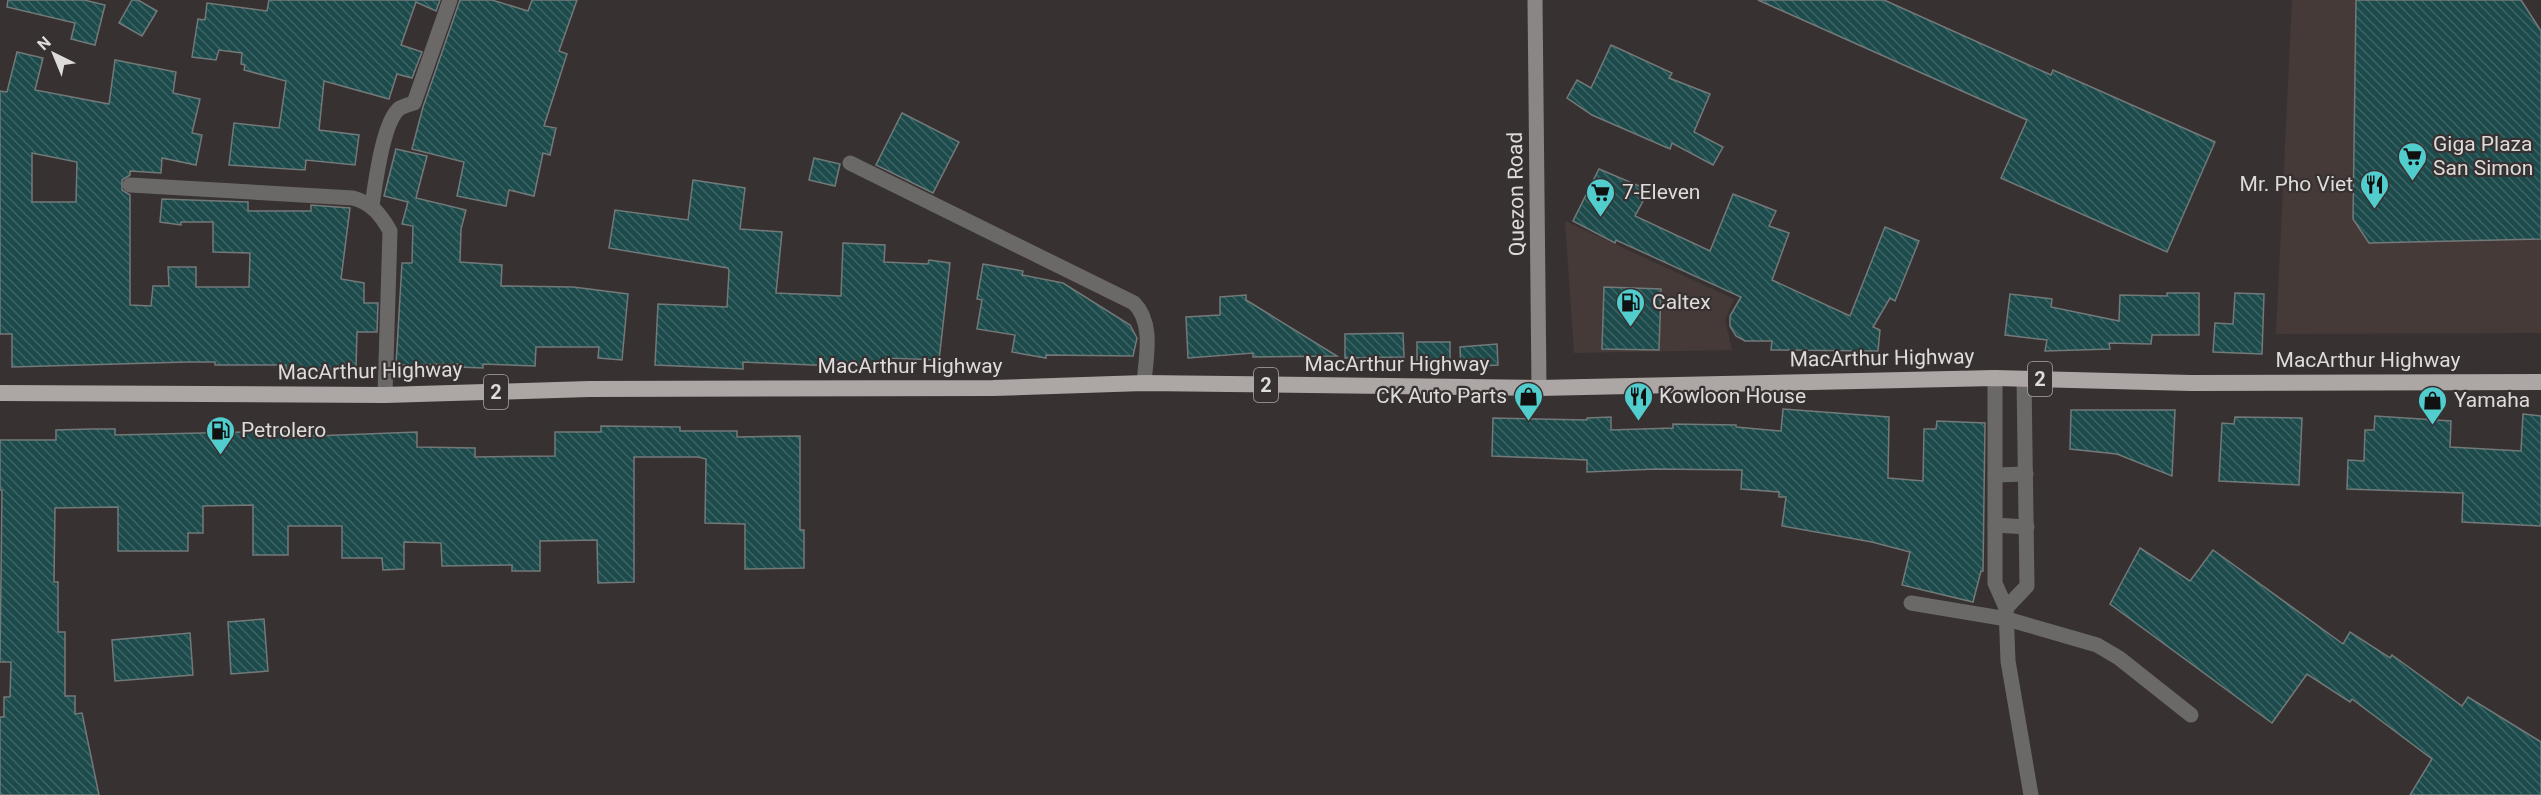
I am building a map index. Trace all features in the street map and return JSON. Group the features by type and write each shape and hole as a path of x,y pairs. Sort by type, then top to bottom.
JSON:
{"highway":[{"name":"MacArthur Highway","path":"0,393 385,395 589,389 993,388 1144,383 1539,388 1995,378 2191,383 2541,382"}],"main road":[{"name":"Quezon Road","path":"1534,0 1539,388"}],"street":[{"path":"372,206 376,172 390,124 399,109 414,103 450,0"},
{"path":"850,163 1134,303 1140,309 1148,333 1144,383"},
{"path":"130,185 353,198 372,206 382,216 390,231 385,395"},
{"path":"1995,378 1995,583 2006,614 2008,661 2031,795"},
{"path":"2006,614 2027,586 2024,379"},
{"path":"1995,475 2026,474"},
{"path":"1995,525 2026,527"},
{"path":"1911,603 2006,614 2097,645 2119,658 2191,715"}],"shaded area":[{"name":"Giga Plaza San Simon","path":"2292,0 2521,0 2541,31 2541,333 2276,334"},
{"name":"Caltex","path":"1565,221 1734,299 1725,320 1732,350 1574,353"}],"building":[{"path":"8,0 84,0 105,5 95,45 71,39 75,23 7,7"},
{"path":"132,0 138,0 157,11 142,36 119,23"},
{"path":"269,0 440,0 436,11 416,2 401,45 422,52 412,78 397,74 389,99 324,81 319,130 359,135 355,165 306,160 305,170 229,165 234,123 279,128 286,81 244,70 245,65 241,64 242,53 219,50 216,60 192,57 198,19 205,20 207,3 267,11"},
{"path":"460,0 492,0 528,11 532,0 577,0 559,51 567,54 544,126 556,128 550,155 543,153 534,196 509,190 506,206 457,196 464,162 412,149 423,107"},
{"path":"1758,0 1884,0 2051,75 2053,70 2215,142 2167,252 2001,178 2027,120"},
{"path":"2356,0 2521,0 2541,31 2541,239 2369,243 2353,219"},
{"path":"1611,45 1672,73 1669,78 1710,94 1694,132 1723,147 1713,165 1672,143 1670,149 1592,115 1567,98 1577,80 1591,88"},
{"path":"17,52 43,58 35,90 109,104 115,60 176,72 173,93 200,99 192,133 202,135 196,165 162,158 161,173 130,171 130,175 122,180 122,190 130,195 130,305 151,306 153,286 169,286 168,267 196,267 196,287 249,287 250,253 213,252 213,222 181,222 181,225 160,222 162,199 248,202 248,211 311,211 311,205 350,208 341,279 364,283 364,303 378,303 377,332 357,332 356,369 286,370 286,365 215,365 215,362 12,367 12,334 0,334 0,91 7,92","holes":["32,153 77,162 76,202 32,202"]},
{"path":"902,113 959,142 933,193 876,165"},
{"path":"396,149 427,156 416,198 466,210 461,229 460,262 502,265 501,286 573,287 628,294 622,360 598,358 599,347 536,347 535,366 483,364 483,368 458,367 458,364 396,365 402,263 412,263 413,226 402,224 408,202 384,196"},
{"path":"814,158 840,164 835,186 809,180"},
{"path":"1599,169 1649,190 1635,216 1710,251 1733,194 1776,211 1769,226 1789,233 1772,280 1850,316 1885,227 1919,241 1895,301 1890,298 1873,327 1880,330 1878,351 1771,350 1772,341 1745,341 1736,336 1730,326 1730,316 1741,297 1616,240 1615,243 1573,221"},
{"path":"693,180 745,188 740,229 782,232 776,293 841,296 843,243 885,245 884,262 928,264 929,260 950,263 939,360 886,358 885,365 835,363 835,366 743,362 743,369 655,365 658,304 727,307 729,271 728,268 609,248 615,210 688,220"},
{"path":"983,264 1023,271 1022,275 1063,283 1130,325 1137,338 1133,356 1046,355 1046,358 1012,352 1015,335 977,329 982,300 977,299"},
{"name":"Caltex","path":"1604,287 1661,289 1659,350 1602,349"},
{"path":"2167,293 2199,293 2199,335 2152,335 2151,344 2109,343 2110,349 2045,351 2047,340 2005,335 2010,294 2052,299 2051,307 2119,321 2120,295 2167,296"},
{"path":"2235,293 2264,294 2262,354 2213,352 2215,323 2233,324"},
{"path":"1246,295 1246,300 1337,356 1253,357 1253,353 1188,358 1186,317 1220,315 1220,297"},
{"path":"1403,333 1404,357 1345,358 1345,334"},
{"path":"1417,342 1450,342 1450,362 1417,363"},
{"path":"1497,344 1498,365 1461,367 1460,347"},
{"path":"1783,409 1889,417 1888,478 1923,481 1924,429 1936,429 1937,421 1985,423 1983,571 1981,571 1973,602 1902,585 1910,552 1872,542 1782,526 1786,497 1779,497 1779,492 1741,489 1742,470 1656,469 1587,472 1587,460 1492,456 1493,418 1587,420 1587,418 1611,417 1611,430 1673,428 1673,424 1736,425 1736,427 1781,431"},
{"path":"2071,410 2175,410 2172,476 2117,454 2070,449"},
{"path":"2523,414 2541,416 2541,526 2462,522 2463,493 2347,489 2348,460 2364,461 2365,430 2374,430 2375,416 2451,421 2450,447 2521,451"},
{"path":"2235,417 2302,418 2299,485 2219,481 2222,423 2234,424"},
{"path":"601,426 680,427 680,431 737,431 737,437 800,436 800,530 804,530 804,568 745,569 745,524 705,523 706,459 698,457 634,457 634,582 598,583 597,540 540,541 540,571 512,571 512,565 442,566 441,543 404,542 404,569 383,570 382,558 342,558 342,526 288,526 288,555 253,555 253,505 203,506 203,533 188,533 188,551 118,551 118,507 55,508 54,582 58,582 58,632 65,632 65,696 75,696 75,714 82,713 99,795 0,795 0,717 4,717 4,697 10,697 11,662 0,662 2,490 0,490 0,440 56,440 56,430 92,429 115,429 115,435 288,431 288,437 417,432 417,447 475,448 475,457 555,456 555,432 601,432"},
{"path":"2140,548 2190,581 2213,550 2343,644 2350,632 2390,658 2392,655 2462,706 2468,697 2541,742 2541,795 2410,795 2432,759 2352,699 2350,702 2307,674 2272,723 2110,604"},
{"path":"264,619 268,671 231,674 228,622"},
{"path":"190,633 193,675 115,681 112,640"}],"place":[{"name":"Giga Plaza San Simon","path":"2412,182"},
{"name":"Mr. Pho Viet","path":"2374,210"},
{"name":"7-Eleven","path":"1601,218"},
{"name":"Caltex","path":"1631,328"},
{"name":"CK Auto Parts","path":"1528,422"},
{"name":"Kowloon House","path":"1638,422"},
{"name":"Yamaha","path":"2433,426"},
{"name":"Petrolero","path":"220,456"}]}
